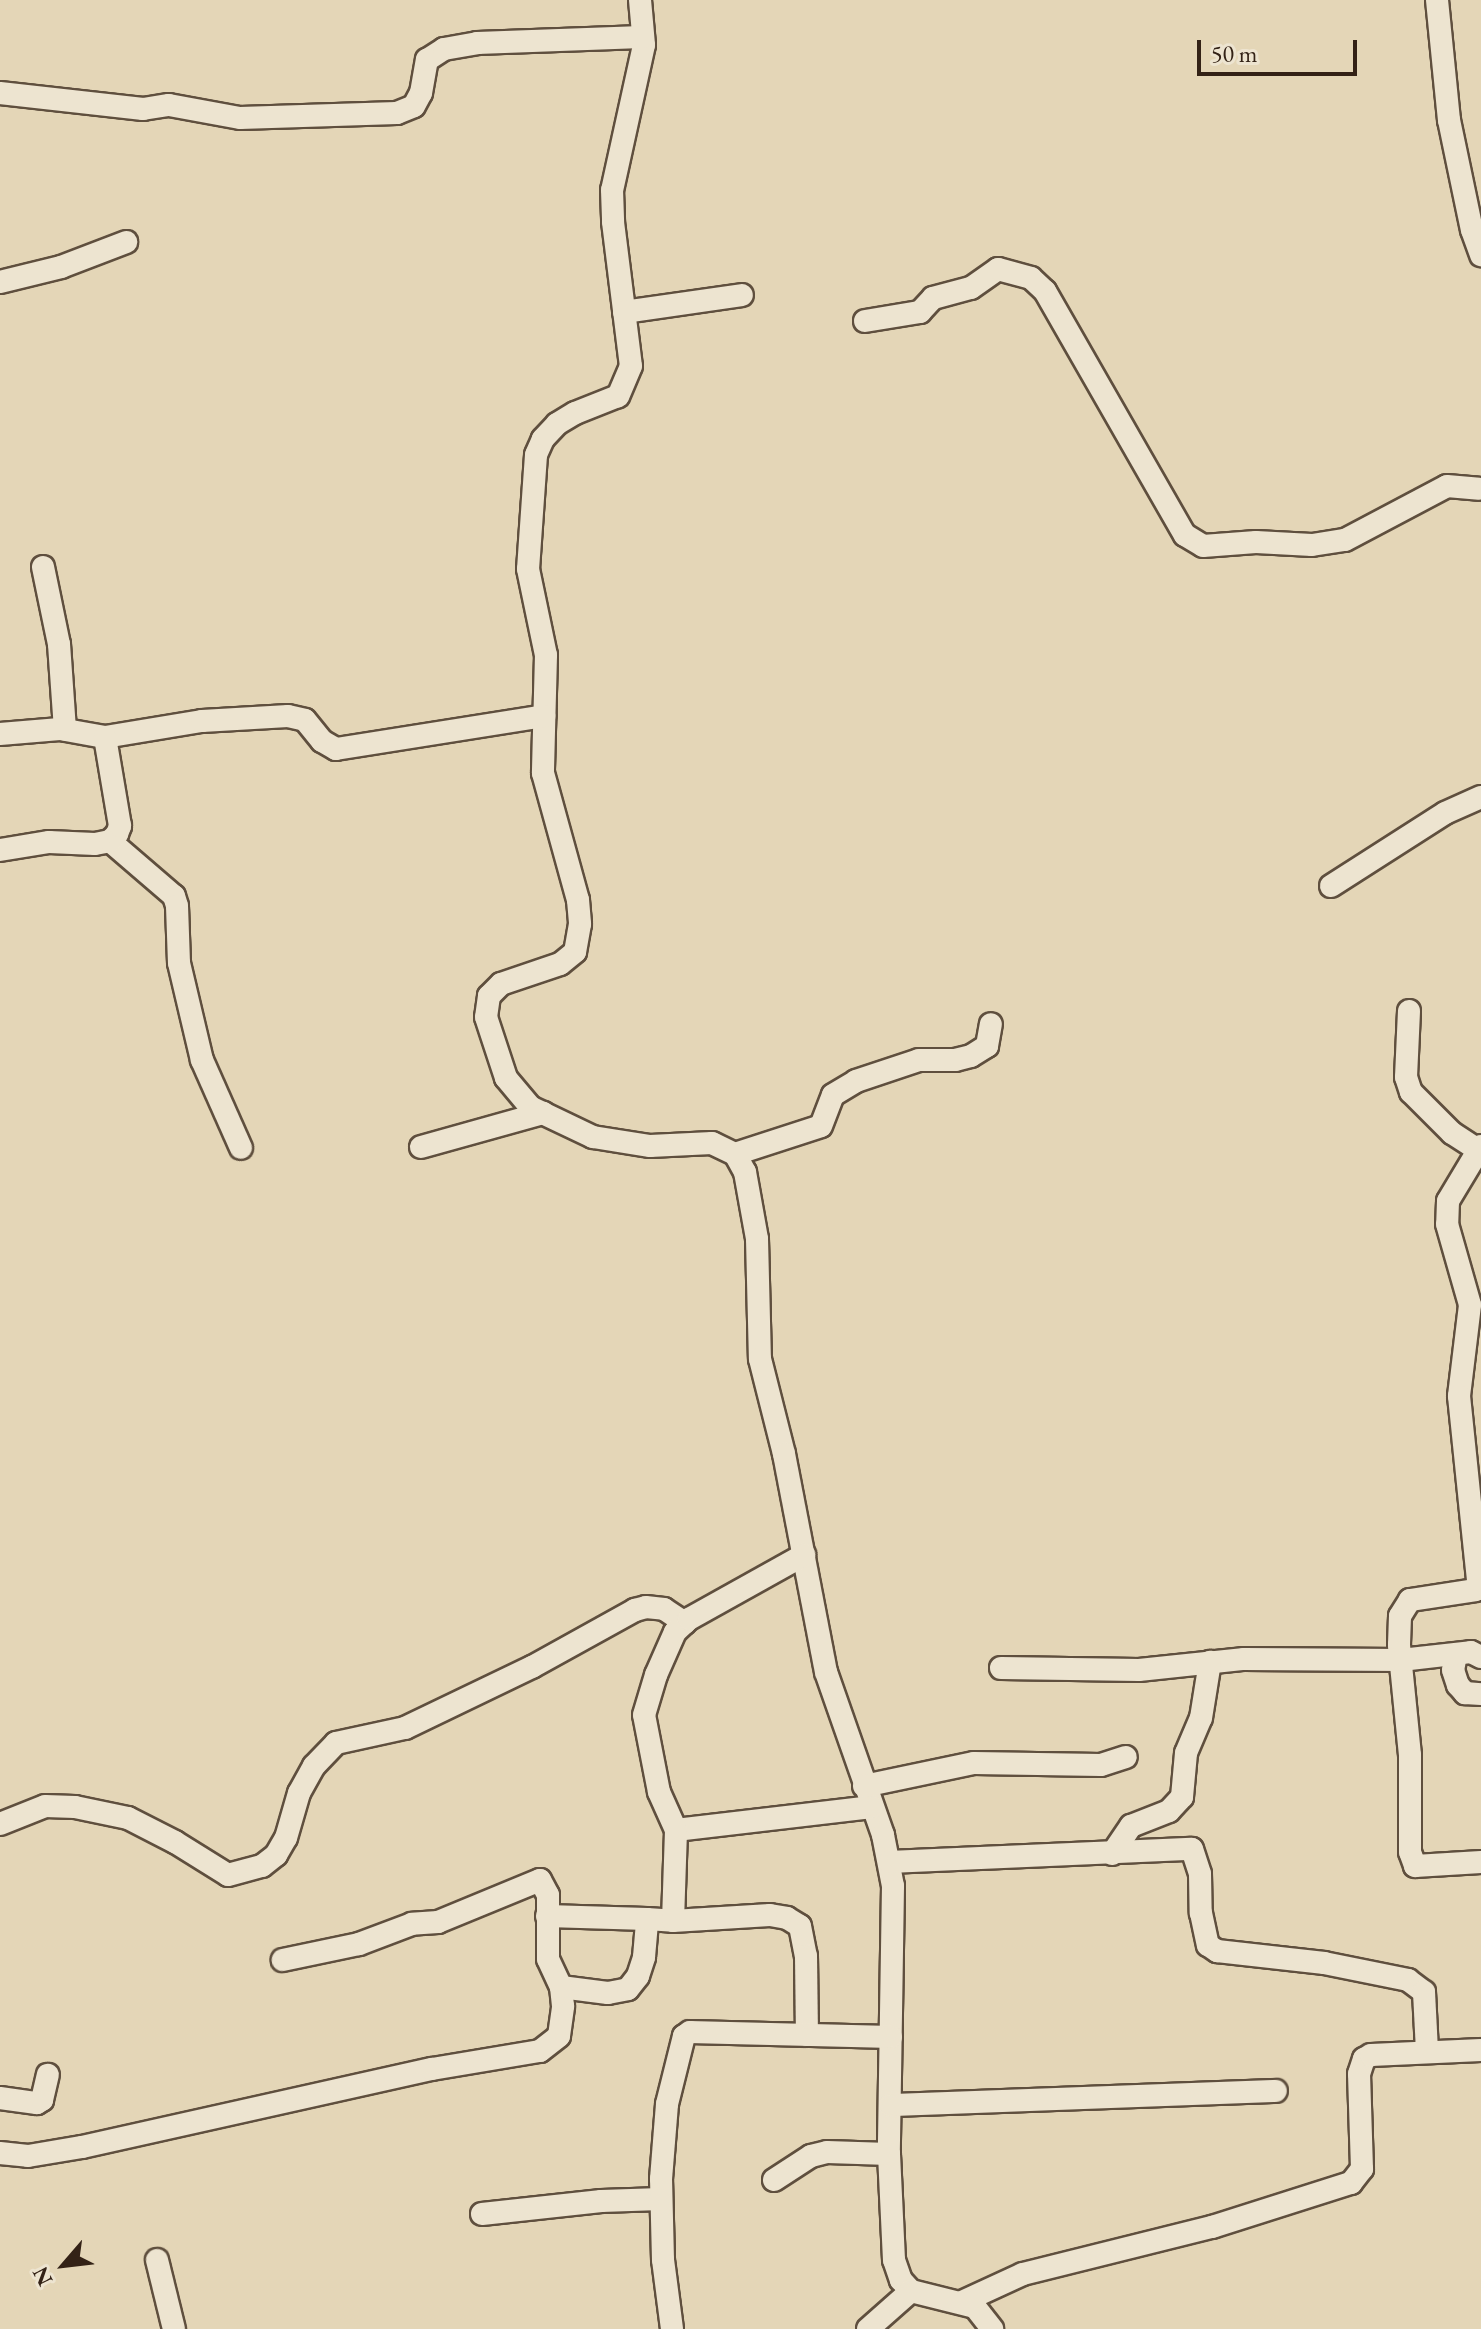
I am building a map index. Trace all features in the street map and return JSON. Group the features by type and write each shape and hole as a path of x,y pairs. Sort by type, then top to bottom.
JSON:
{"street":[{"path":"640,0 642,37 639,73 612,190 631,366 618,396 557,424 543,439 536,455 528,569 546,655 543,773 578,900 578,938 575,952 560,964 501,984 489,996 486,1017 506,1078 518,1096 543,1113 593,1137 650,1146 712,1143 735,1154 745,1172 756,1229 758,1349 804,1555 826,1672 889,1862 894,1917 889,2154 891,2243 898,2273 911,2291 962,2302 982,2312 992,2329"},
{"path":"1437,0 1449,120 1463,192 1481,255"},
{"path":"0,93 143,109 169,105 240,118 397,113 414,106 421,93 427,60 444,49 477,43 642,37"},
{"path":"0,282 61,267 126,242"},
{"path":"865,321 920,312 933,298 971,288 998,269 1031,278 1045,291 1185,535 1203,546 1256,542 1312,545 1345,540 1447,486 1480,484"},
{"path":"624,312 742,295"},
{"path":"43,567 59,644 65,730"},
{"path":"0,734 34,729 65,730 105,737 202,721 288,716 305,720 328,746 350,748 544,716"},
{"path":"0,850 49,842 95,844 110,841 120,826 105,737"},
{"path":"1331,886 1445,813 1481,797"},
{"path":"110,841 174,896 179,963 202,1060 241,1148"},
{"path":"1409,1011 1411,1030 1406,1077 1411,1092 1452,1133 1479,1148 1448,1201 1447,1224 1470,1305 1459,1396 1478,1594 1410,1600 1400,1616 1410,1755 1410,1852 1415,1866 1481,1862"},
{"path":"735,1154 821,1126 833,1095 856,1081 919,1060 955,1060 971,1056 987,1046 991,1024"},
{"path":"421,1147 543,1113"},
{"path":"673,1921 676,1830 659,1792 644,1715 662,1658 675,1632 685,1623 804,1555"},
{"path":"0,1824 45,1806 75,1807 128,1818 175,1842 228,1875 262,1866 276,1855 286,1838 299,1793 314,1766 336,1743 405,1728 532,1667 635,1610 646,1607 664,1609 685,1623"},
{"path":"1001,1668 1139,1670 1210,1662 1401,1660 1471,1652 1481,1657"},
{"path":"1456,1655 1453,1670 1458,1685 1465,1693 1481,1694"},
{"path":"1112,1854 1131,1826 1169,1811 1182,1797 1186,1753 1201,1718 1210,1662"},
{"path":"676,1830 868,1796 974,1763 1101,1765 1126,1757"},
{"path":"889,1862 1192,1849 1200,1874 1208,1945 1217,1951 1324,1963 1408,1980 1424,1992 1427,2051"},
{"path":"0,2153 28,2156 82,2147 432,2069 540,2051 559,2036 563,2006 561,1987 548,1959 548,1895 543,1883 535,1880 489,1903 438,1922 412,1924 359,1944 283,1960"},
{"path":"547,1916 673,1921 770,1915 787,1918 800,1926 806,1956 807,2035"},
{"path":"561,1987 608,1993 628,1989 638,1976 644,1957 647,1919"},
{"path":"672,2329 663,2260 661,2199 667,2104 684,2036 690,2032 891,2037"},
{"path":"962,2302 1023,2274 1212,2227 1351,2183 1362,2169 1362,2063 1371,2055 1481,2050"},
{"path":"0,2098 37,2103 42,2100 48,2075"},
{"path":"891,2105 1276,2091"},
{"path":"774,2180 811,2156 827,2152 889,2154"},
{"path":"482,2214 601,2201 661,2199"},
{"path":"157,2260 174,2329"},
{"path":"868,2329 911,2291"}]}
